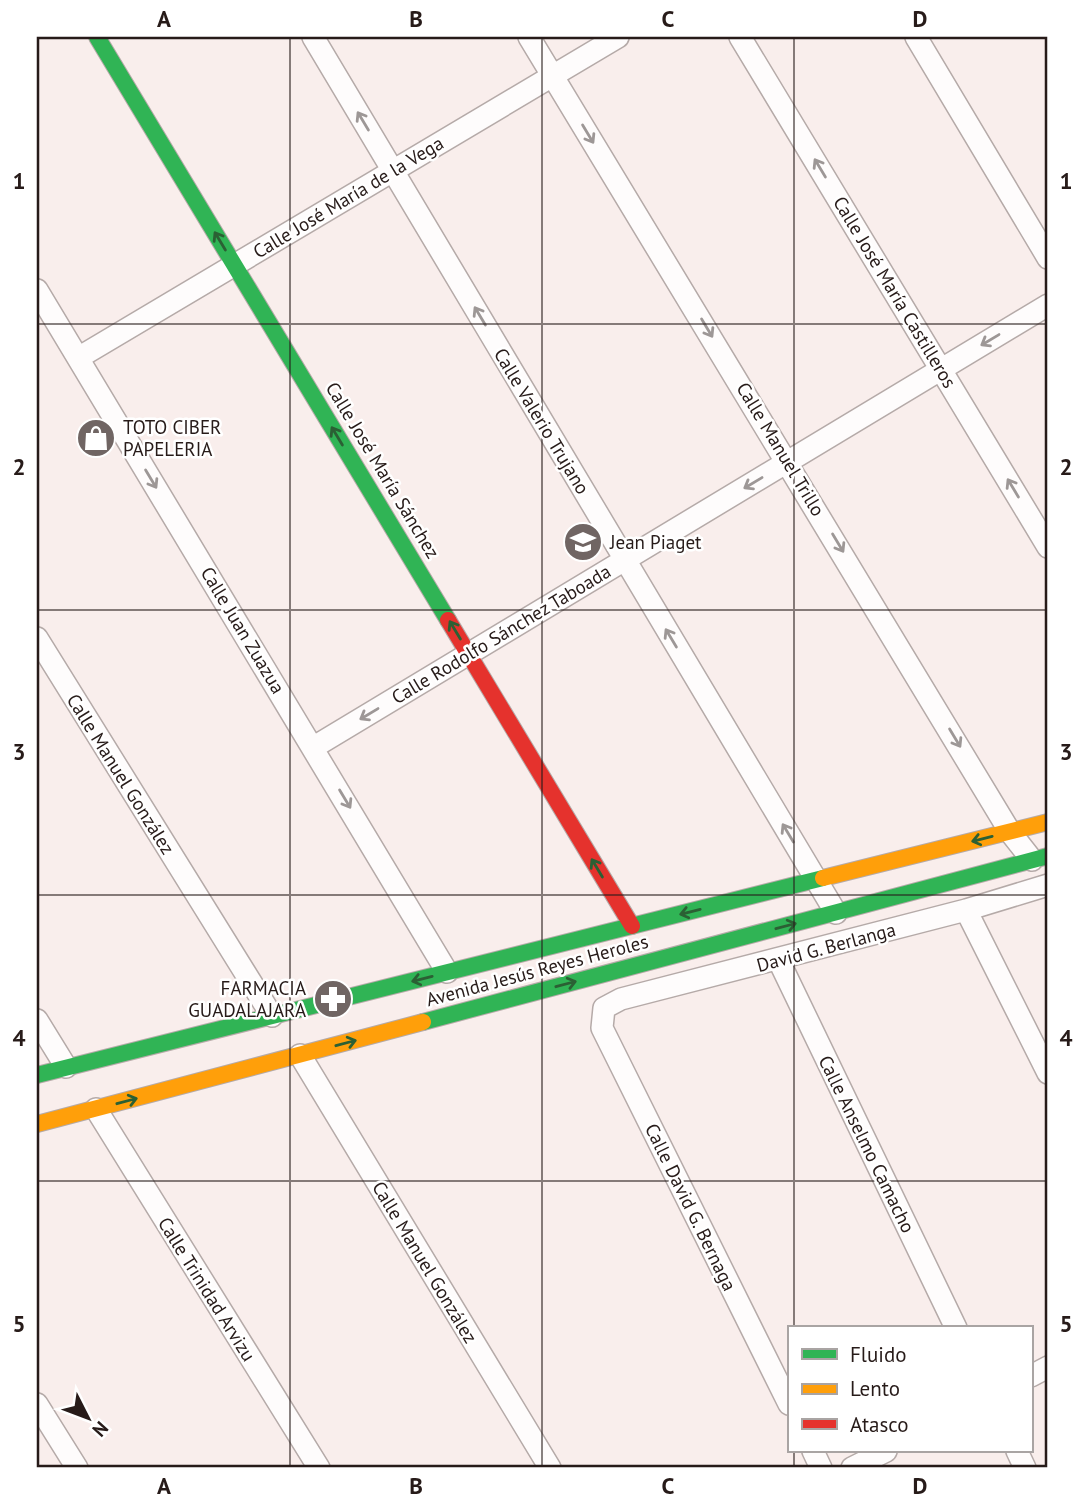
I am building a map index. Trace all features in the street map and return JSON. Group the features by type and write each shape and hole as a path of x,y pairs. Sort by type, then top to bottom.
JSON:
{"street":[{"name":"Calle José María Sánchez","path":"97,37 632,926"},
{"name":"Calle Valerio Trujano","path":"313,37 836,913"},
{"name":"Calle Manuel Trillo","path":"529,37 789,462 1010,832 1040,858"},
{"name":"Calle José María de la Vega","path":"78,358 618,37"},
{"name":"Calle José María Castilleros","path":"740,37 1048,547"},
{"path":"916,37 1048,258"},
{"name":"Calle Juan Zuazua","path":"40,301 78,358 314,747 447,972"},
{"name":"Calle Rodolfo Sánchez Taboada","path":"314,747 1048,305"},
{"name":"Calle Manuel González","path":"37,638 272,1016"},
{"name":"Avenida Jesús Reyes Heroles","path":"37,1074 1048,822"},
{"name":"Avenida Jesús Reyes Heroles","path":"37,1124 1040,858"},
{"name":"David G. Berlanga","path":"604,1008 621,999 966,910 1048,885"},
{"path":"966,910 1048,1073"},
{"name":"Calle Anselmo Camacho","path":"778,959 955,1326"},
{"name":"Calle David G. Bernaga","path":"604,1008 602,1028 788,1402"},
{"path":"37,1020 66,1067"},
{"name":"Calle Manuel González","path":"300,1055 550,1468"},
{"name":"Calle Trinidad Arvizu","path":"96,1109 319,1468"},
{"path":"1032,1375 1048,1367"},
{"path":"37,1404 77,1468"},
{"path":"813,1452 821,1468"},
{"path":"852,1468 884,1452"},
{"path":"1017,1452 1025,1468"}],"traffic: fast":[{"path":"97,37 448,620"},
{"path":"423,1022 1048,856"},
{"path":"37,1075 823,878"}],"traffic: slow":[{"path":"823,878 1048,822"},
{"path":"37,1124 423,1022"}],"traffic: jam":[{"path":"448,620 632,926"}],"place":[{"name":"TOTO CIBER PAPELERIA","path":"96,438"},
{"name":"Jean Piaget","path":"583,542"},
{"name":"FARMACIA GUADALAJARA","path":"333,999"}]}
